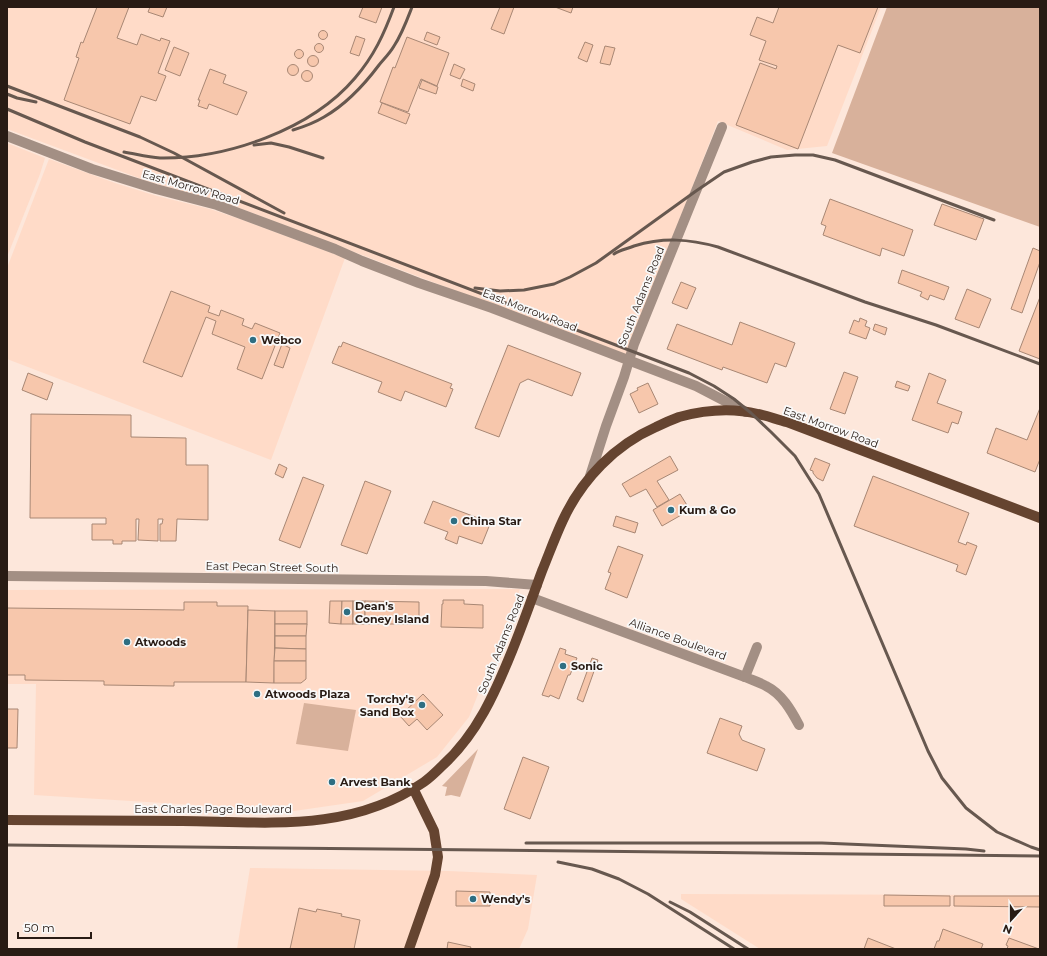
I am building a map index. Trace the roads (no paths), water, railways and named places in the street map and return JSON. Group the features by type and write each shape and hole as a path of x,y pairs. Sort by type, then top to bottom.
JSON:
{"main road":[{"name":"South Adams Road","path":"413,788 430,777 463,745 492,698 499,684 556,536 564,518 590,476 602,463 630,441 645,432 677,418 694,413 721,410 746,412"},
{"name":"East Morrow Road","path":"746,412 787,422 1040,518"},
{"name":"East Charles Page Boulevard","path":"7,820 262,823 313,821 351,815 396,798 413,788"},
{"path":"409,949 435,875 438,857 434,831 413,788"}],"street":[{"name":"South Adams Road","path":"590,476 634,344 722,127"},
{"name":"East Morrow Road","path":"7,136 92,169 156,189 217,205 335,249 412,280 492,308 696,386 746,412"},
{"name":"East Pecan Street South","path":"7,576 486,581 537,585"},
{"name":"Alliance Boulevard","path":"532,598 767,686 778,693 800,725"},
{"path":"745,677 757,647"}],"railway":[{"path":"124,152 160,158 186,157 212,153 239,147 266,138 291,126 315,113 337,96 362,70 378,44 394,7"},
{"path":"293,130 312,123 332,112 347,101 361,87 392,49 402,32 412,7"},
{"path":"7,86 140,137 174,153 284,213"},
{"path":"7,94 36,102"},
{"path":"7,109 85,142 689,373 714,386 734,399 751,413 795,456 819,494 928,751 942,778 966,808 997,832 1040,850"},
{"path":"254,145 271,143 323,158"},
{"path":"475,288 500,291 524,290 554,284 570,277 596,263 724,172 771,157 813,155 835,160 994,220"},
{"path":"614,254 645,243 666,240 697,242 718,247 865,302 936,325 1040,364"},
{"path":"526,843 822,843 984,851"},
{"path":"7,845 1040,856"},
{"path":"558,862 592,869 619,879 648,894 734,949"},
{"path":"670,902 690,912 748,949"}],"place":[{"name":"Webco","path":"253,340"},
{"name":"Kum & Go","path":"671,510"},
{"name":"China Star","path":"454,521"},
{"name":"Dean's Coney Island","path":"347,612"},
{"name":"Atwoods","path":"127,642"},
{"name":"Sonic","path":"563,666"},
{"name":"Atwoods Plaza","path":"257,694"},
{"name":"Torchy's Sand Box","path":"422,705"},
{"name":"Arvest Bank","path":"332,782"},
{"name":"Wendy's","path":"473,899"}]}
